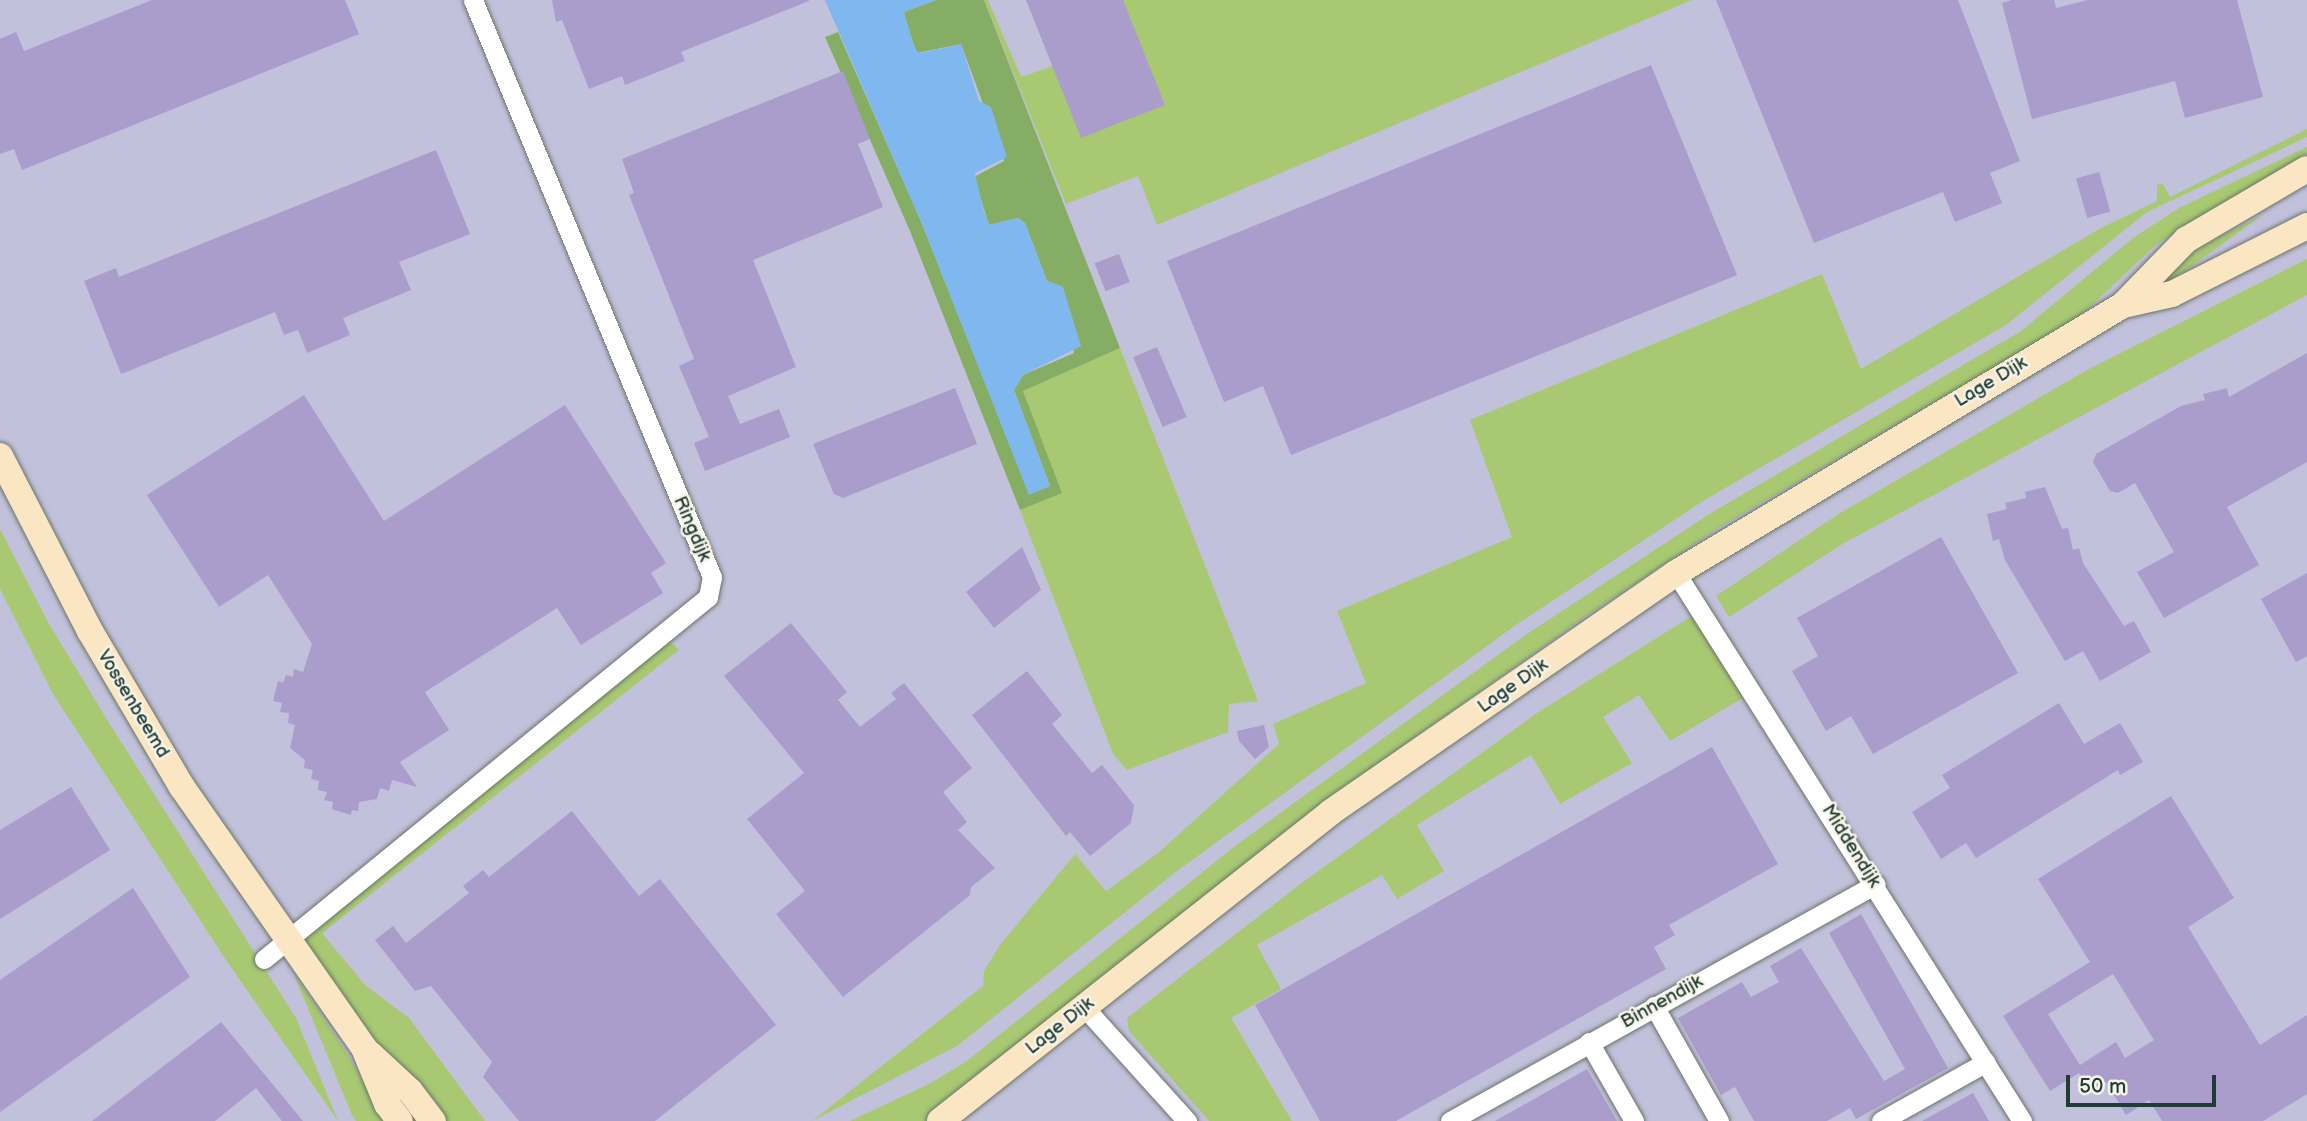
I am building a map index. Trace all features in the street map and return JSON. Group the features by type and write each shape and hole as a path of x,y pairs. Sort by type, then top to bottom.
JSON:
{"main road":[{"name":"Lage Dijk","path":"940,1121 1331,812 1676,573 2123,305 2186,240 2307,169"},
{"name":"Lage Dijk","path":"2123,305 2172,294 2307,226"},
{"name":"Vossenbeemd","path":"0,456 90,631 146,727 287,939 364,1048 410,1091 433,1121"},
{"name":"Vossenbeemd","path":"364,1048 387,1104 400,1121"}],"street":[{"name":"Ringdijk","path":"287,939 709,597 712,577 473,0"},
{"name":"Middendijk","path":"1676,573 1875,884 2022,1121"},
{"name":"Binnendijk","path":"1450,1121 1875,884"},
{"path":"264,959 287,939"},
{"path":"1654,1006 1719,1121"},
{"path":"1084,1007 1187,1121"},
{"path":"1589,1042 1634,1121"},
{"path":"1881,1121 1986,1062"}],"shaded area":[{"path":"0,0 2307,0 2307,1121 0,1121"}],"green space":[{"path":"936,0 984,0 1120,348 1023,391 1062,493 1020,510 910,231 825,37 838,32 922,224 1029,494 1050,486 1014,390 1023,375 1074,353 1063,287 1047,281 1025,223 1018,218 989,225 974,177 1004,161 961,44 917,53 906,24 904,12"},
{"path":"984,0 988,0 1021,77 1133,38 1119,0 1692,0 1157,225 1138,176 1066,204"},
{"path":"2307,129 2307,137 2147,212 2006,325 1703,501 1516,625 1177,871 957,1046 812,1121 983,986 984,971 1000,945 1075,854 1106,891 1158,853 1279,744 1273,724 1366,683 1337,611 1512,537 1470,420 1822,274 1861,369 2101,228 2157,201 2157,185 2162,183 2170,197"},
{"path":"2307,147 2307,154 2157,244 2078,318 1720,527 1586,616 1380,762 925,1121 850,1121 929,1084 967,1061 1235,846 1524,636 1711,513 2021,331 2133,238 2179,208"},
{"path":"2264,214 2160,289 2149,286 2202,246"},
{"path":"2307,259 2307,295 1844,543 1729,617 1716,596 1840,513 2087,370"},
{"path":"1120,348 1258,701 1229,704 1228,732 1127,770 1113,754 1020,510 1061,493 1023,391"},
{"path":"0,529 49,624 296,1018 338,1121 226,960 53,694 0,589"},
{"path":"1695,614 1746,696 1670,741 1639,695 1603,717 1632,763 1560,804 1531,755 1417,825 1444,871 1397,899 1382,875 1257,945 1281,989 1231,1018 1292,1121 1209,1121 1129,1031 1127,1018 1303,882 1537,713"},
{"path":"667,638 679,650 322,933 365,985 409,1018 485,1121 440,1121 370,1042 301,939"},
{"path":"293,972 347,1053 385,1121 356,1121 352,1115"}],"water":[{"path":"825,0 936,0 904,12 915,49 920,53 961,44 979,101 991,107 1007,157 975,173 989,225 1018,218 1025,223 1047,281 1063,287 1081,346 1023,375 1014,390 1050,486 1029,495 922,224"}],"building":[{"path":"152,0 345,0 359,34 22,170 14,149 0,154 0,39 16,32 24,51"},
{"path":"552,0 809,1 681,52 685,61 625,85 622,76 589,89 562,20 556,22"},
{"path":"1026,0 1123,0 1165,105 1081,138"},
{"path":"1716,0 1958,0 2020,161 1990,173 2002,203 1955,222 1943,192 1814,243"},
{"path":"2012,0 2054,0 2056,8 2088,0 2237,0 2263,97 2185,118 2175,81 2032,119 2002,3"},
{"path":"1651,65 1737,275 1291,455 1263,386 1224,402 1167,261"},
{"path":"843,71 870,139 858,144 883,207 753,260 796,367 728,396 740,424 779,409 790,437 705,471 694,443 709,437 679,366 694,359 629,195 634,193 622,159"},
{"path":"436,150 470,234 399,262 411,290 343,318 350,335 307,353 298,330 284,335 275,312 121,374 84,281 116,268 119,277"},
{"path":"2099,172 2110,211 2087,218 2076,179"},
{"path":"1119,254 1130,282 1105,291 1095,263"},
{"path":"1157,347 1187,417 1163,427 1133,357"},
{"path":"2307,353 2307,462 2227,507 2259,565 2164,618 2137,572 2174,552 2135,483 2118,493 2110,491 2093,462 2096,454 2181,406 2205,400 2203,394 2227,388 2229,397"},
{"path":"955,388 977,444 843,498 834,494 813,444"},
{"path":"304,395 384,521 565,405 666,563 651,573 663,593 581,645 557,608 425,692 449,730 400,762 417,787 392,780 389,791 380,788 377,799 359,802 358,811 352,810 351,815 332,809 333,802 324,800 327,792 318,790 319,781 311,779 313,770 304,768 305,760 290,748 295,725 288,723 289,713 280,712 282,703 273,701 278,681 283,683 286,675 293,677 294,669 303,672 312,644 268,575 219,607 147,495"},
{"path":"2045,487 2062,529 2068,528 2073,550 2079,548 2083,563 2124,626 2134,621 2151,652 2100,681 2083,651 2065,661 2005,560 1999,539 1993,541 1987,514 2007,509 2005,503 2026,498 2025,492"},
{"path":"1941,537 2018,673 1873,754 1851,716 1826,731 1792,671 1818,656 1797,618"},
{"path":"1022,547 1041,590 994,628 966,592"},
{"path":"2307,573 2307,656 2296,662 2261,599"},
{"path":"791,623 847,692 838,700 860,727 896,699 891,693 904,683 972,768 943,792 967,822 958,830 995,868 971,887 970,895 843,997 776,914 805,891 747,819 804,773 724,676"},
{"path":"1027,671 1062,715 1052,724 1092,773 1102,765 1134,805 1131,823 1090,856 1070,832 1066,836 972,715"},
{"path":"2059,703 2084,744 2120,723 2143,762 2120,775 2118,770 1976,858 1966,843 1941,859 1912,812 1950,788 1942,775"},
{"path":"1264,725 1269,747 1255,759 1239,741 1237,731"},
{"path":"1712,747 1778,864 1669,925 1675,935 1654,947 1666,969 1396,1121 1320,1121 1255,1005"},
{"path":"71,787 110,850 0,919 0,830"},
{"path":"2171,796 2234,898 2188,927 2260,1045 2307,1015 2307,1094 2263,1121 2162,1121 2149,1100 2126,1115 2106,1082 2090,1091 2079,1073 2050,1091 2003,1016 2090,962 2038,879","holes":["2113,974 2154,1040 2125,1058 2116,1042 2080,1065 2048,1014"]},
{"path":"572,811 639,896 660,879 776,1025 655,1121 519,1121 483,1077 492,1062 431,986 415,991 375,940 393,926 406,943 469,893 463,886 483,870 489,877"},
{"path":"133,888 190,977 0,1112 0,980"},
{"path":"1861,914 1948,1068 1856,1119 1850,1108 1827,1121 1754,1121 1735,1087 1721,1095 1678,1018 1742,982 1751,997 1779,982 1770,966 1801,948 1884,1081 1905,1069 1829,933"},
{"path":"221,1022 303,1121 282,1121 256,1088 215,1121 92,1121"},
{"path":"1587,1069 1617,1121 1495,1121 1543,1094"},
{"path":"1973,1093 1989,1121 1922,1121"}]}
